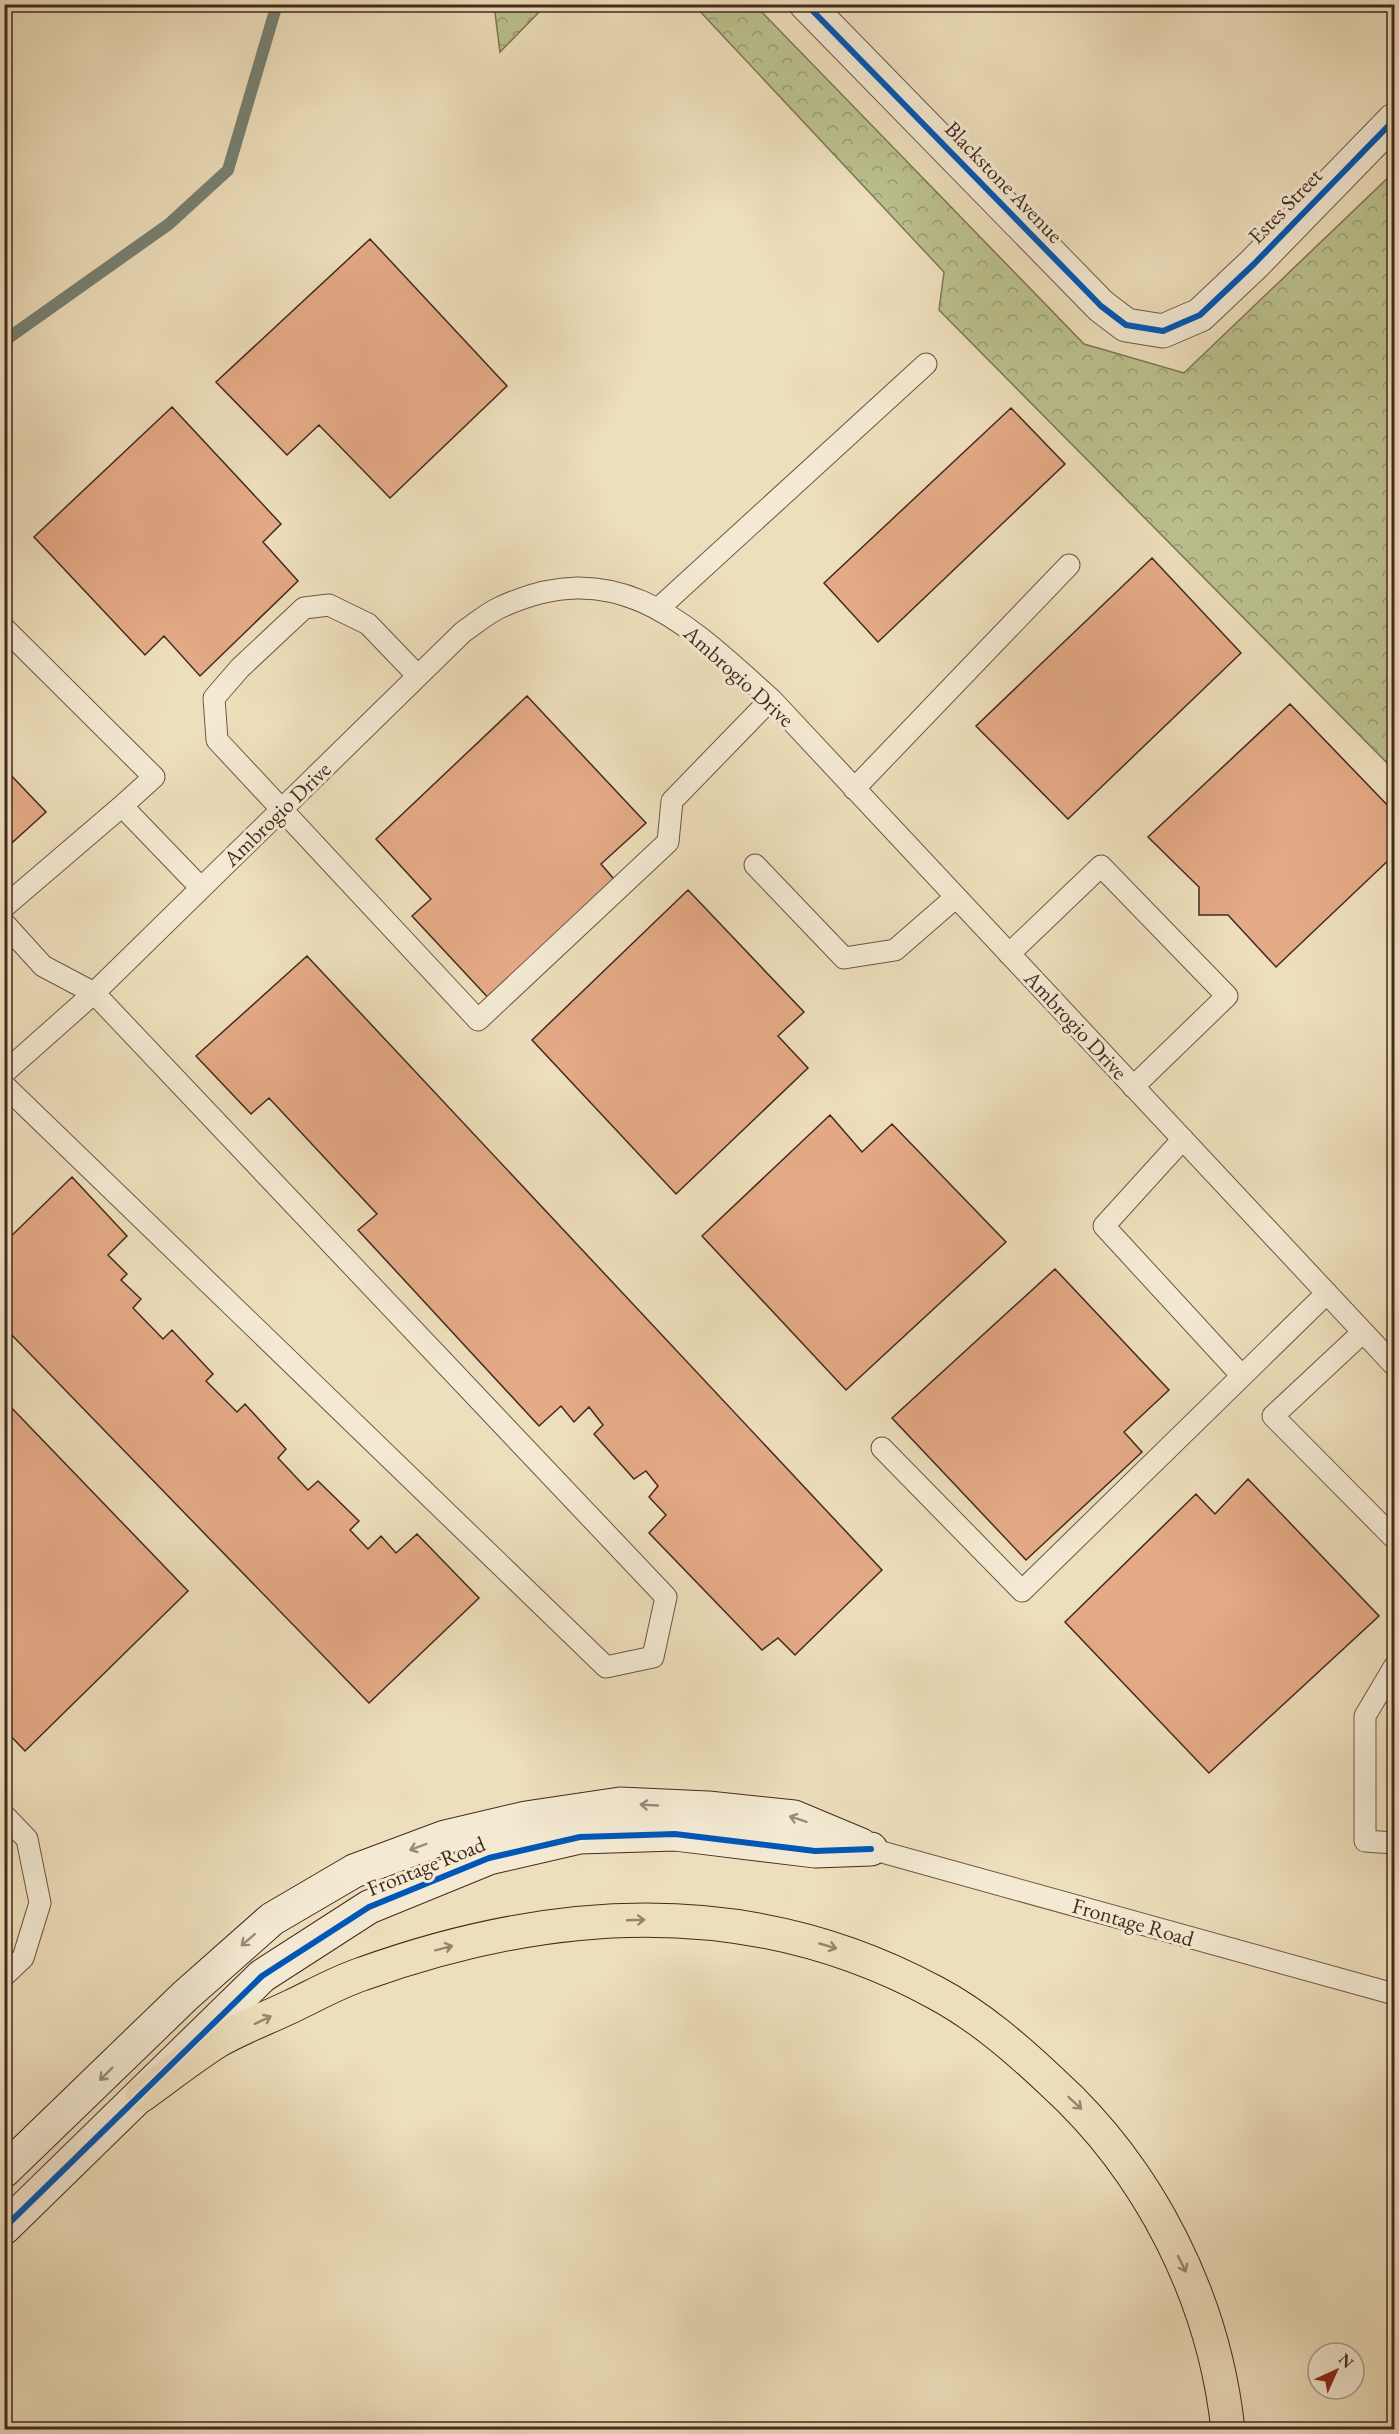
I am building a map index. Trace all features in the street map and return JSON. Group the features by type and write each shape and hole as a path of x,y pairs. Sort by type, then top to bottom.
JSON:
{"highway":[{"path":"142,2095 218,2041 358,1975 445,1947 541,1928 638,1919 713,1922 752,1927 830,1946 867,1959 939,1994 1005,2039 1086,2113 1136,2177 1152,2203 1192,2284 1224,2389 1228,2430"}],"street":[{"name":"Blackstone Avenue","path":"806,4 1101,306 1126,326 1163,331 1200,315"},
{"name":"Estes Street","path":"1200,315 1254,264 1395,120"},
{"name":"Frontage Road","path":"4,2171 185,1996 272,1919 354,1871 445,1837 526,1818 620,1804 708,1808 794,1817 872,1849"},
{"name":"Frontage Road","path":"4,2228 262,1976 369,1907 489,1858 580,1837 675,1834 815,1851 872,1849"}],"lane":[{"path":"659,608 926,364"},
{"path":"854,789 1069,565"},
{"name":"Ambrogio Drive","path":"4,1073 94,993 463,632 498,608 529,595 561,589 594,588 627,594 659,608 702,638 771,699 1395,1365"},
{"path":"418,676 368,624 329,605 304,608 240,668 214,698 218,740 478,1020 668,842 672,801 771,699"},
{"path":"4,627 154,777 4,907"},
{"path":"122,806 201,888"},
{"path":"755,865 844,958 895,950 956,897"},
{"path":"1009,954 1101,867 1227,996 1133,1087"},
{"path":"4,923 43,966 94,993 666,1597 653,1657 606,1667 4,1084"},
{"path":"1183,1139 1104,1226 1242,1376"},
{"path":"882,1448 1022,1591 1327,1293"},
{"path":"1363,1332 1273,1416 1395,1538"},
{"path":"1395,1667 1365,1716 1365,1841 1395,1843"},
{"path":"4,1815 27,1839 40,1904 23,1958 4,1976"},
{"name":"Frontage Road","path":"872,1849 1395,1994"}],"green space":[{"path":"494,4 546,5 500,52"},
{"path":"694,5 755,5 1084,344 1184,373 1394,172 1394,770 939,310 944,272"}],"building":[{"path":"370,239 507,386 390,498 319,425 287,455 216,382"},
{"path":"172,407 281,524 263,542 298,581 200,676 164,636 145,655 34,537"},
{"path":"1011,408 1065,464 878,642 824,583"},
{"path":"1152,558 1241,653 1068,819 976,726"},
{"path":"527,696 646,823 601,864 619,885 493,1003 412,916 431,899 376,839"},
{"path":"1290,704 1394,812 1394,855 1276,967 1228,915 1199,915 1199,887 1148,837"},
{"path":"4,768 46,812 4,850"},
{"path":"688,890 804,1012 778,1036 808,1068 676,1194 532,1040"},
{"path":"307,956 882,1570 795,1655 778,1638 762,1650 649,1533 666,1515 649,1497 658,1486 646,1471 634,1479 594,1434 603,1425 589,1407 574,1422 561,1406 539,1426 358,1230 377,1214 269,1098 251,1114 196,1056"},
{"path":"830,1115 862,1152 892,1124 1006,1242 846,1390 702,1236"},
{"path":"72,1177 127,1236 108,1255 127,1274 121,1280 141,1299 133,1308 163,1339 172,1330 213,1374 206,1381 237,1412 245,1404 286,1449 278,1458 308,1490 318,1481 359,1521 350,1530 368,1549 381,1536 396,1553 417,1534 479,1598 369,1703 4,1327 4,1243"},
{"path":"1055,1269 1169,1390 1124,1432 1142,1452 1026,1560 892,1418"},
{"path":"4,1400 188,1591 25,1751 4,1729"},
{"path":"1248,1479 1379,1616 1209,1773 1065,1622 1196,1494 1215,1514"},
{"path":"1394,1738 1394,1817 1391,1817"},
{"path":"4,1846 9,1851 4,1939"}],"waterway":[{"path":"4,341 169,224 228,170 277,4"}],"cycle path":[{"path":"806,4 1101,306 1126,325 1163,331 1200,315 1254,264 1394,120"},
{"path":"4,2228 262,1976 369,1907 489,1858 580,1837 675,1834 815,1851 871,1849"}]}
